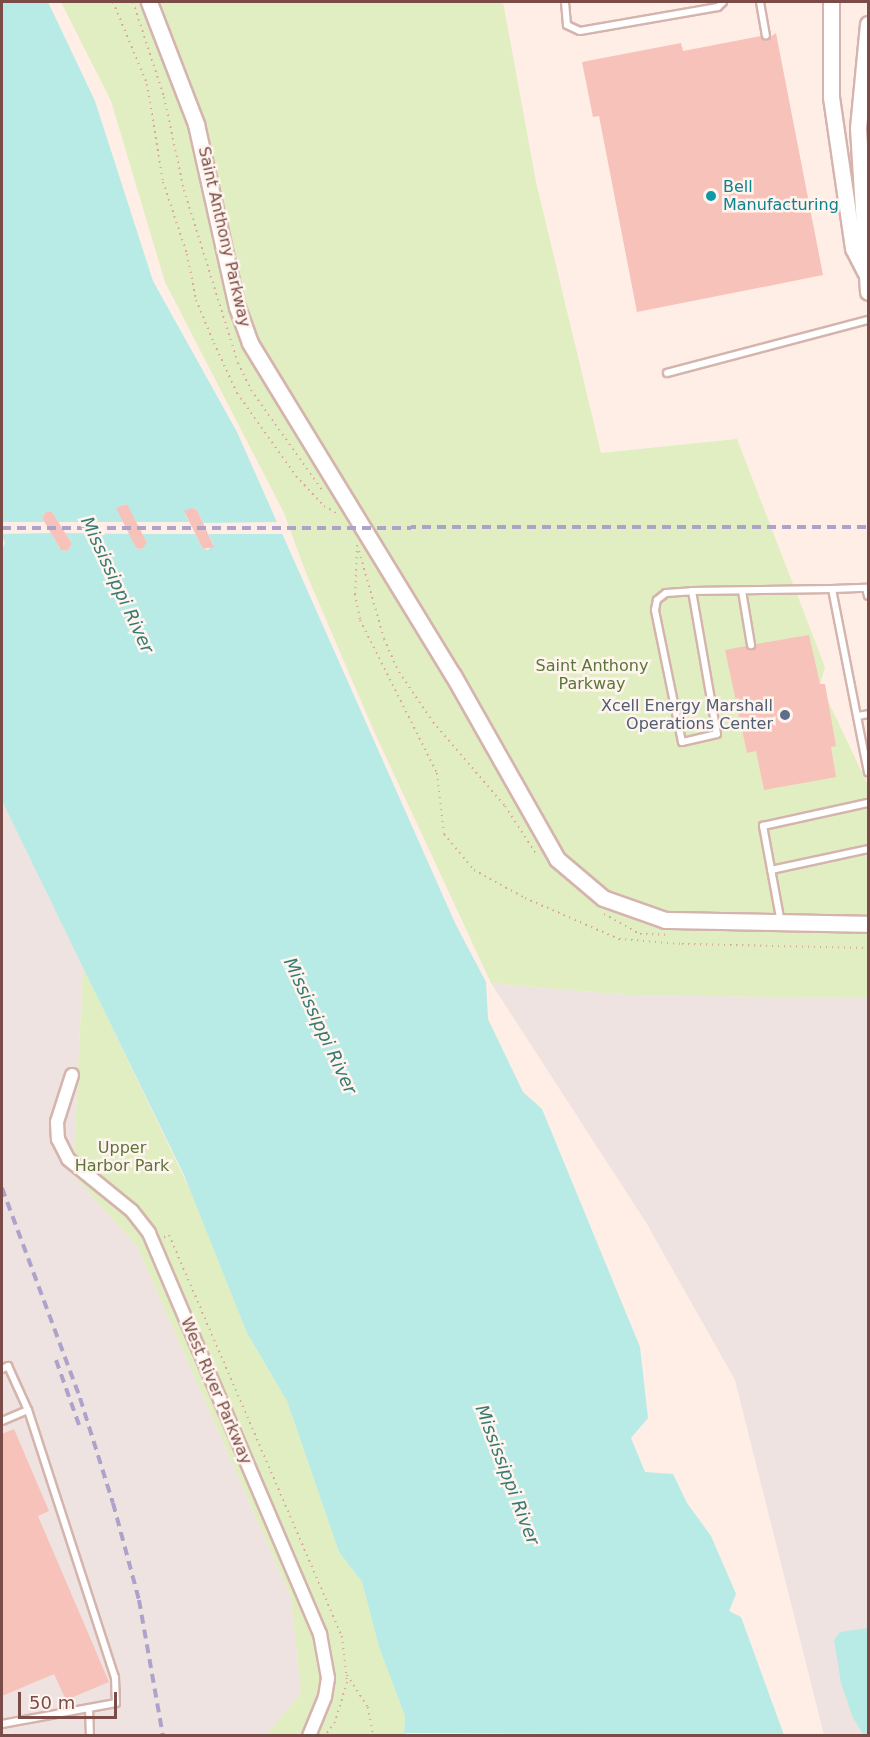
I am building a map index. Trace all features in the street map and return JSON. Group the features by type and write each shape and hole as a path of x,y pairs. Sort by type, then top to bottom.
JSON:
{"street":[{"name":"Saint Anthony Parkway","path":"149,2 196,124 237,307 250,343 453,675 557,859 603,897 634,911 687,923 868,924"},
{"path":"831,2 831,97 860,219"},
{"path":"868,24 858,128 860,219 868,292"},
{"name":"West River Parkway","path":"72,1075 59,1113 58,1139 68,1160 132,1211 148,1233 320,1634 328,1678 325,1697 309,1736"}],"lane":[{"path":"565,2 567,25 580,31 718,7 723,2"},
{"path":"760,2 766,35"},
{"path":"667,372 868,320"},
{"path":"692,591 717,734 682,742 655,610 657,600 666,593 692,591 866,588 868,596"},
{"path":"832,589 868,772"},
{"path":"742,591 751,645"},
{"path":"858,716 868,714"},
{"path":"782,924 763,826 868,803"},
{"path":"771,870 868,849"},
{"path":"2,1369 8,1366 28,1410 115,1677 116,1703 2,1725"},
{"path":"2,1421 28,1410"},
{"path":"89,1708 90,1736"}],"path":[{"path":"113,2 147,84 163,182 188,254 196,300 214,343 237,393 296,476 324,506 337,513"},
{"path":"357,545 384,639 399,672 439,730 505,806 540,859"},
{"path":"600,911 640,934 670,935"},
{"path":"169,1234 342,1636 347,1675 344,1699 325,1736"},
{"path":"347,1675 368,1707 374,1736"}],"shaded area":[{"path":"2,801 83,967 73,1175 137,1246 291,1597 301,1693 266,1735 2,1735"},
{"path":"491,983 627,995 868,998 868,1735 824,1735 735,1380 647,1224"}],"green space":[{"name":"Saint Anthony Parkway","path":"61,2 503,2 536,182 601,453 737,439 825,667 820,684 868,785 868,998 627,995 491,983 373,729 306,573 284,513 165,282 111,101"},
{"name":"Upper Harbor Park","path":"83,967 205,1221 247,1333 287,1401 339,1552 362,1582 379,1647 405,1716 404,1733 409,1735 266,1735 301,1693 291,1597 137,1246 73,1175"}],"water":[{"name":"Mississippi River","path":"2,2 48,2 95,101 153,281 237,432 455,923 486,982 488,1019 523,1092 542,1109 640,1347 648,1418 631,1438 645,1472 673,1474 687,1503 711,1536 736,1594 729,1611 741,1617 784,1735 404,1733 405,1716 379,1647 362,1582 339,1552 287,1401 247,1333 184,1175 2,801 2,549 5,543 2,536","holes":["126,504 147,543 142,549 136,548 118,508","192,508 197,510 213,544 208,550 203,549 185,514","47,511 52,512 72,544 67,551 61,550 42,518"]},
{"path":"868,1628 868,1734 863,1734 853,1718 841,1683 834,1640 840,1632"}],"pier":[{"path":"2,522 48,522 54,533 2,534"},
{"path":"55,522 127,522 132,534 61,533"},
{"path":"133,522 193,522 199,534 139,534"},
{"path":"281,522 286,534 205,534 200,523"}],"building":[{"name":"Bell Manufacturing","path":"776,33 823,275 637,312 599,116 593,117 582,62 681,43 683,51 761,36 766,40"},
{"path":"127,504 147,543 142,549 136,548 116,508"},
{"path":"192,508 197,510 214,547 203,549 184,511"},
{"path":"47,511 52,512 72,544 67,551 61,550 42,518"},
{"name":"Xcell Energy Marshall Operations Center","path":"809,635 820,684 825,684 836,746 831,747 836,777 764,790 756,751 747,753 725,650 746,646 752,650 756,644"},
{"path":"14,1429 49,1511 38,1516 109,1682 66,1700 54,1674 2,1696 2,1434"}],"railway":[{"path":"2,528 868,527"},
{"path":"2,1188 80,1398 113,1503 139,1600 163,1736"},
{"path":"56,1360 79,1425"}],"place":[{"name":"Bell Manufacturing","path":"711,196"},
{"name":"Xcell Energy Marshall Operations Center","path":"785,715"}]}
